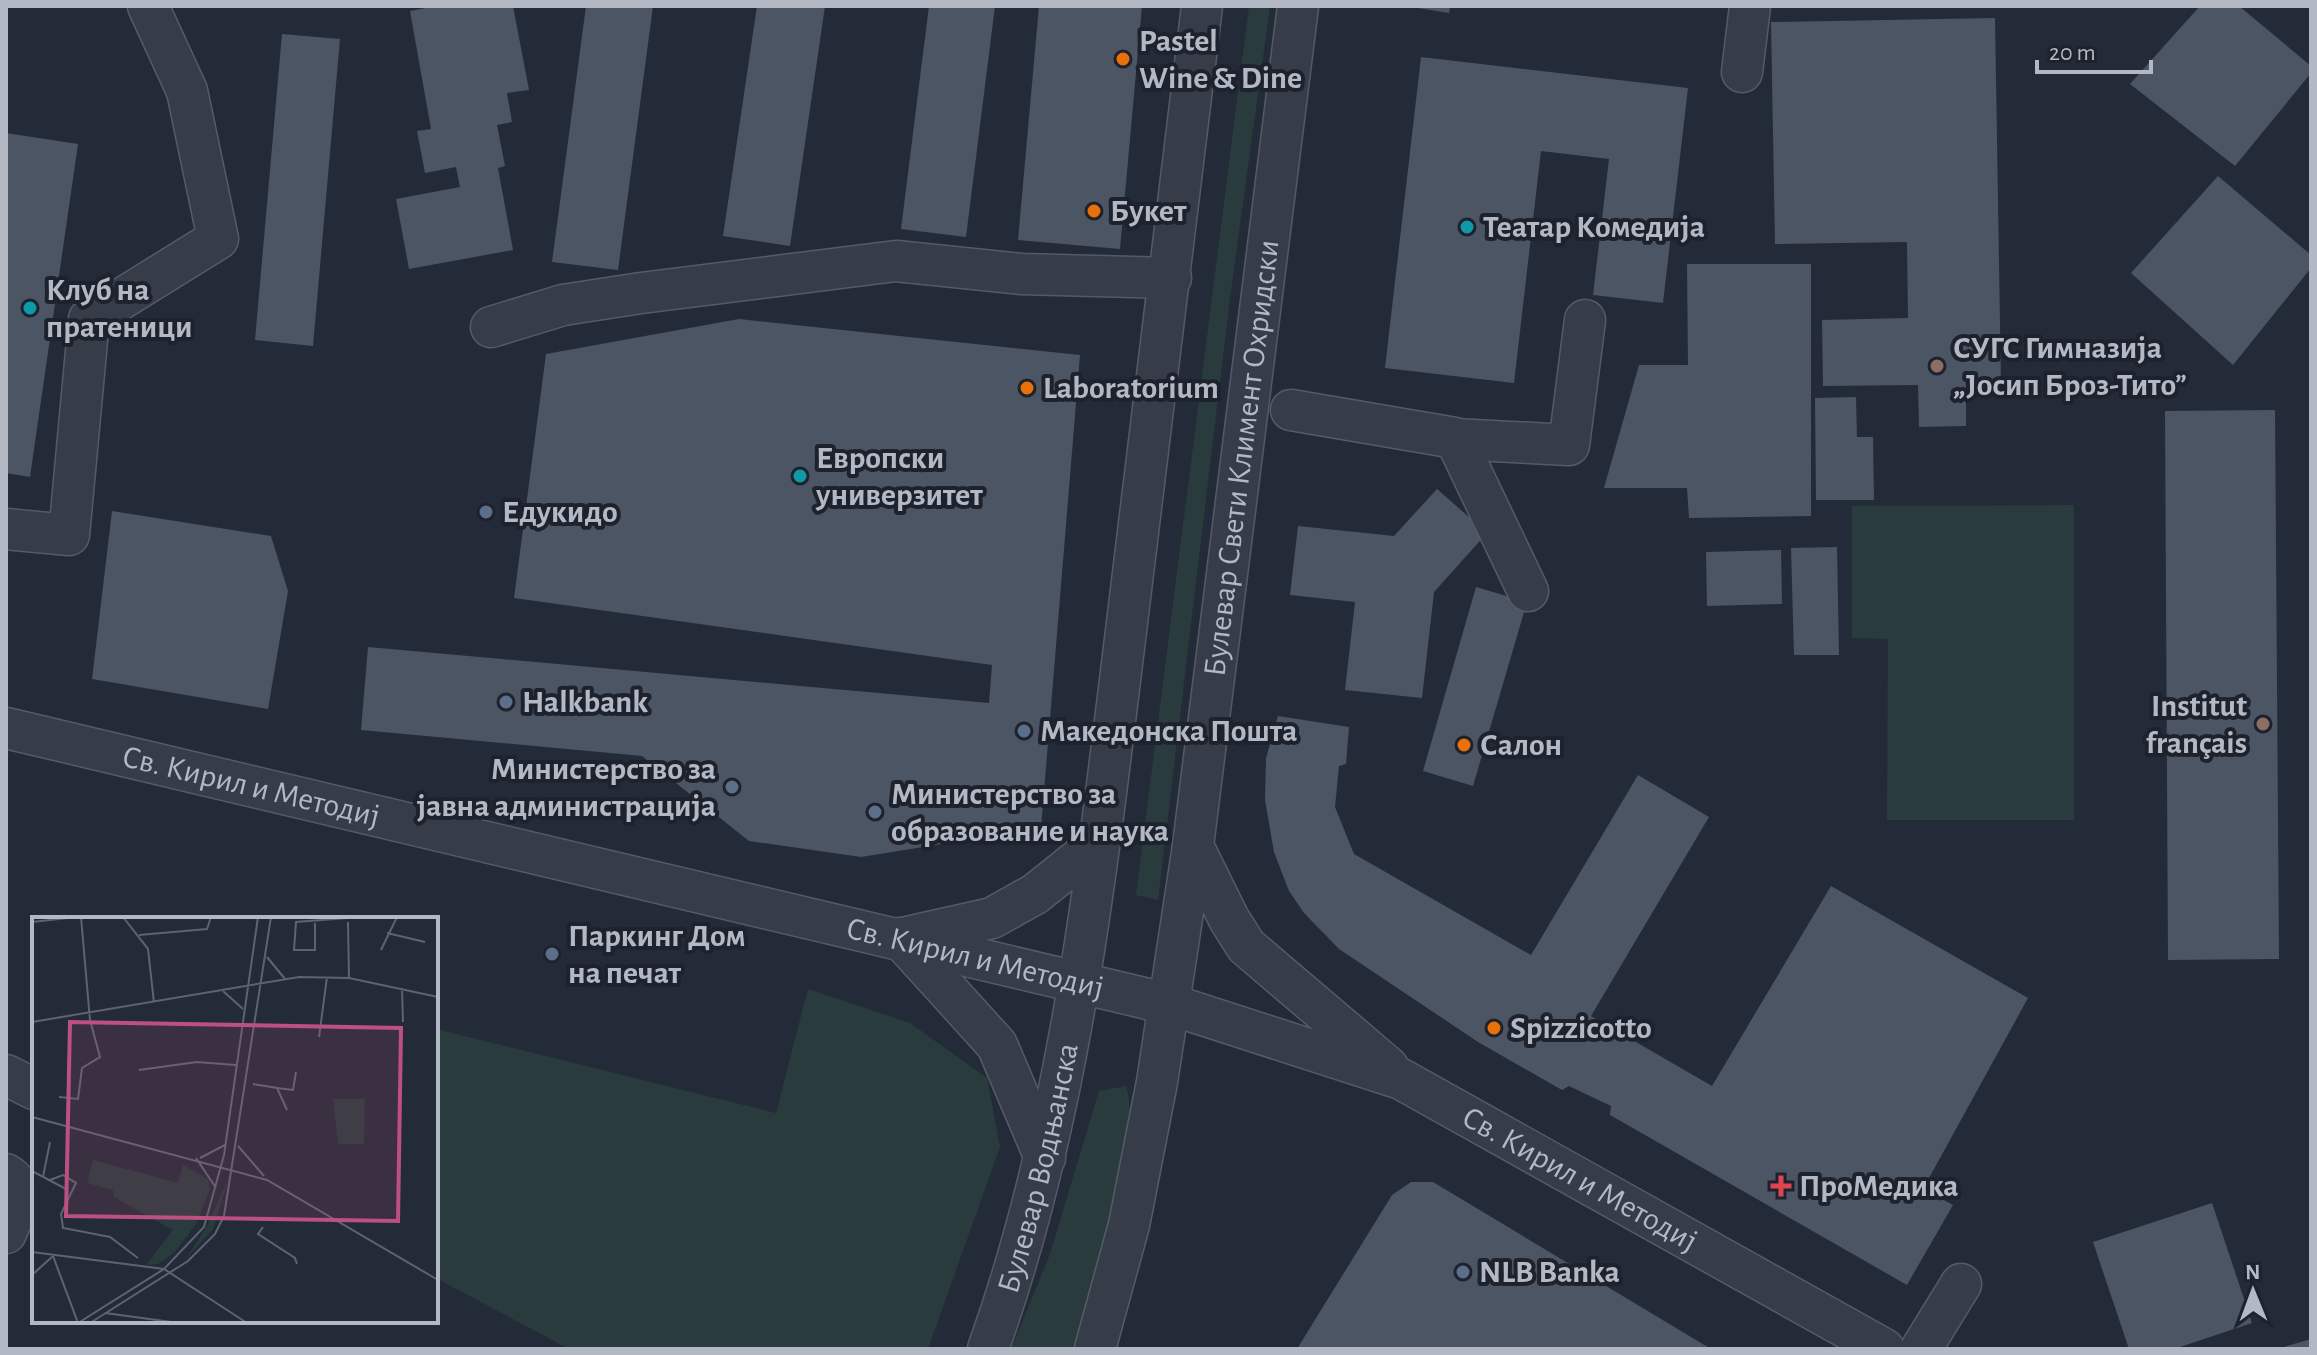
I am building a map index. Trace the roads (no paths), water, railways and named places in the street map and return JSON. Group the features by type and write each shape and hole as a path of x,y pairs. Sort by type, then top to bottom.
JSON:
{"street":[{"path":"6,529 69,535 89,319 218,239 187,91 148,6"},
{"path":"1079,984 1100,842 1171,278 1202,6"},
{"name":"Булевар Свети Климент Охридски","path":"1169,1004 1193,846 1298,6"},
{"path":"1742,72 1750,6"},
{"path":"491,327 563,305 896,261 1021,274 1171,278"},
{"path":"1291,410 1455,439 1569,445 1585,320"},
{"path":"1455,439 1528,591"},
{"name":"Св. Кирил и Методиј","path":"6,728 1169,1004 1401,1079 1884,1349"},
{"path":"1045,1158 997,1045 900,938 992,918 1035,894 1100,842"},
{"path":"1193,846 1246,946 1401,1079"},
{"name":"Булевар Водњанска","path":"988,1349 1020,1261 1045,1158 1079,984"},
{"path":"1095,1349 1129,1225 1169,1004"},
{"path":"6,1075 32,1088"},
{"path":"6,1233 20,1199 17,1175"},
{"path":"1921,1349 1961,1284"}],"place":[{"name":"Pastel Wine & Dine","path":"1123,59"},
{"name":"Букет","path":"1094,211"},
{"name":"Театар Комедија","path":"1467,227"},
{"name":"Клуб на пратеници","path":"30,308"},
{"name":"СУГС Гимназија „Јосип Броз-Тито”","path":"1937,366"},
{"name":"Laboratorium","path":"1027,388"},
{"name":"Европски универзитет","path":"800,476"},
{"name":"Едукидо","path":"486,512"},
{"name":"Halkbank","path":"506,702"},
{"name":"Institut français","path":"2263,724"},
{"name":"Македонска Пошта","path":"1024,731"},
{"name":"Салон","path":"1464,745"},
{"name":"Министерство за јавна администрација","path":"732,787"},
{"name":"Министерство за образование и наука","path":"875,812"},
{"name":"Паркинг Дом на печат","path":"552,954"},
{"name":"Spizzicotto","path":"1494,1028"},
{"name":"ПроМедика","path":"1781,1186"},
{"name":"NLB Banka","path":"1463,1272"}]}
